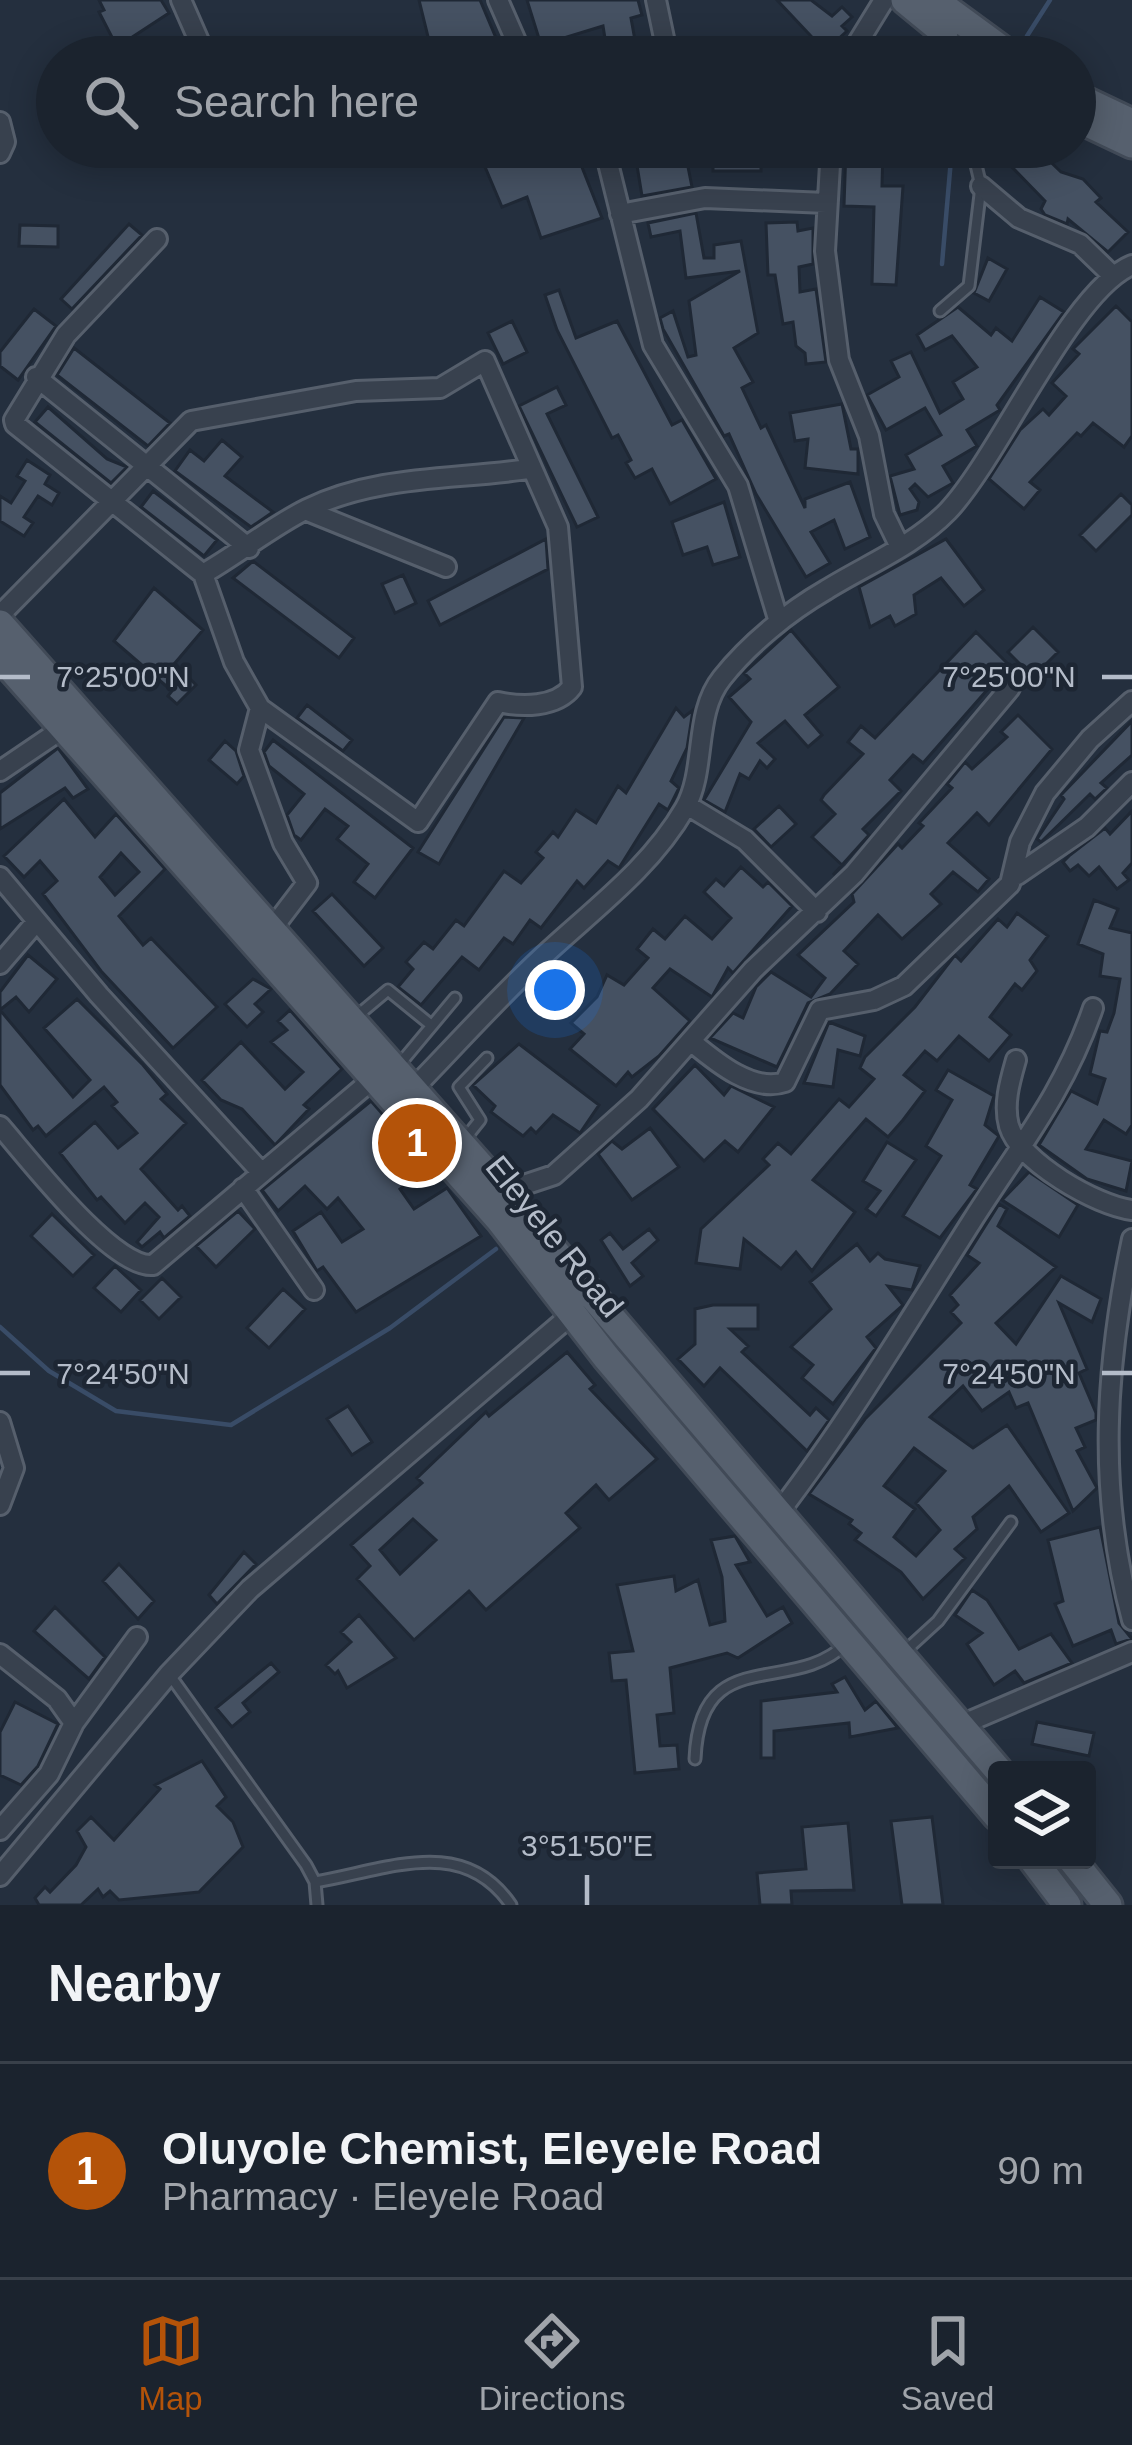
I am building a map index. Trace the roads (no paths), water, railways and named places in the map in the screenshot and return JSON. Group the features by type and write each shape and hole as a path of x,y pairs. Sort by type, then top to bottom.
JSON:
{"main road":[{"path":"905,0 951,36"},
{"path":"934,0 983,36"},
{"path":"1096,106 1132,123"},
{"path":"1096,127 1132,144"},
{"name":"Eleyele Road","path":"0,619 352,1020 394,1079 460,1144 576,1296 780,1511 991,1761"},
{"name":"Eleyele Road","path":"0,656 506,1205"},
{"name":"Eleyele Road","path":"576,1296 606,1357 988,1805"},
{"path":"1040,1869 1067,1905"},
{"path":"1079,1869 1108,1905"}],"street":[{"path":"181,0 197,36"},
{"path":"498,0 514,36"},
{"path":"656,0 664,36"},
{"path":"862,36 884,0"},
{"path":"0,122 4,142 0,153"},
{"path":"609,168 653,345 738,486 779,622"},
{"path":"829,168 824,251 842,374 868,436 874,484 900,547"},
{"path":"981,186 1019,218 1080,244 1114,276"},
{"path":"620,214 705,198 826,203"},
{"path":"0,619 116,500 148,464 191,421 356,391 440,388 484,361 528,469 558,527 574,682 568,693 520,706 498,702 418,822 260,708 234,662 202,574 116,500 15,424 15,415 36,377 66,335 157,238"},
{"path":"0,1126 72,1208 132,1263 143,1266 166,1257 260,1171 394,1079 522,976 617,889 687,805 715,688 779,622 900,547 948,511 986,463 1068,333 1114,276 1132,265"},
{"path":"36,377 249,548"},
{"path":"202,574 305,510 343,495 429,477 528,469"},
{"path":"305,510 446,567"},
{"path":"506,1205 554,1175 693,1042 753,970 817,912 1010,688"},
{"path":"1017,875 1020,842 1045,793 1090,739 1132,701"},
{"path":"260,708 249,750 283,843 308,883 272,929"},
{"path":"0,771 65,727"},
{"path":"693,1042 719,1064 758,1083 785,1082 820,1010 874,1000 904,986 1017,875 1087,827 1132,782"},
{"path":"687,805 745,840 817,912"},
{"path":"0,877 260,1171"},
{"path":"0,964 37,921"},
{"path":"780,1511 860,1404 1072,1068 1093,1008"},
{"path":"1016,1060 1007,1111 1010,1130 1020,1146 1082,1195 1132,1210"},
{"path":"243,1188 314,1290"},
{"path":"1132,1239 1111,1338 1109,1457 1132,1620"},
{"path":"0,1876 169,1675 297,1546 576,1296"},
{"path":"0,1422 14,1468 0,1504"},
{"path":"0,1830 49,1774 74,1723 137,1637"},
{"path":"961,1725 1132,1652"},
{"path":"0,1654 57,1699 74,1723"}],"lane":[{"path":"940,310 969,286 981,186 977,168"},
{"path":"352,1020 388,990 431,1025"},
{"path":"394,1079 455,998"},
{"path":"460,1144 479,1120 459,1087 487,1058"},
{"path":"1111,1338 1132,1340"},
{"path":"903,1653 938,1621 1011,1522"},
{"path":"695,1760 702,1715 724,1688 830,1656 850,1639"},
{"path":"169,1675 316,1882 317,1905"},
{"path":"316,1882 451,1861 481,1871 511,1905"}],"waterway":[{"path":"1027,36 1050,0"},
{"path":"942,264 950,168"},
{"path":"0,1327 49,1371 116,1411 231,1425 390,1328 496,1249"}],"place":[{"name":"Oluyole Chemist, Eleyele Road","path":"417,1143"}]}
